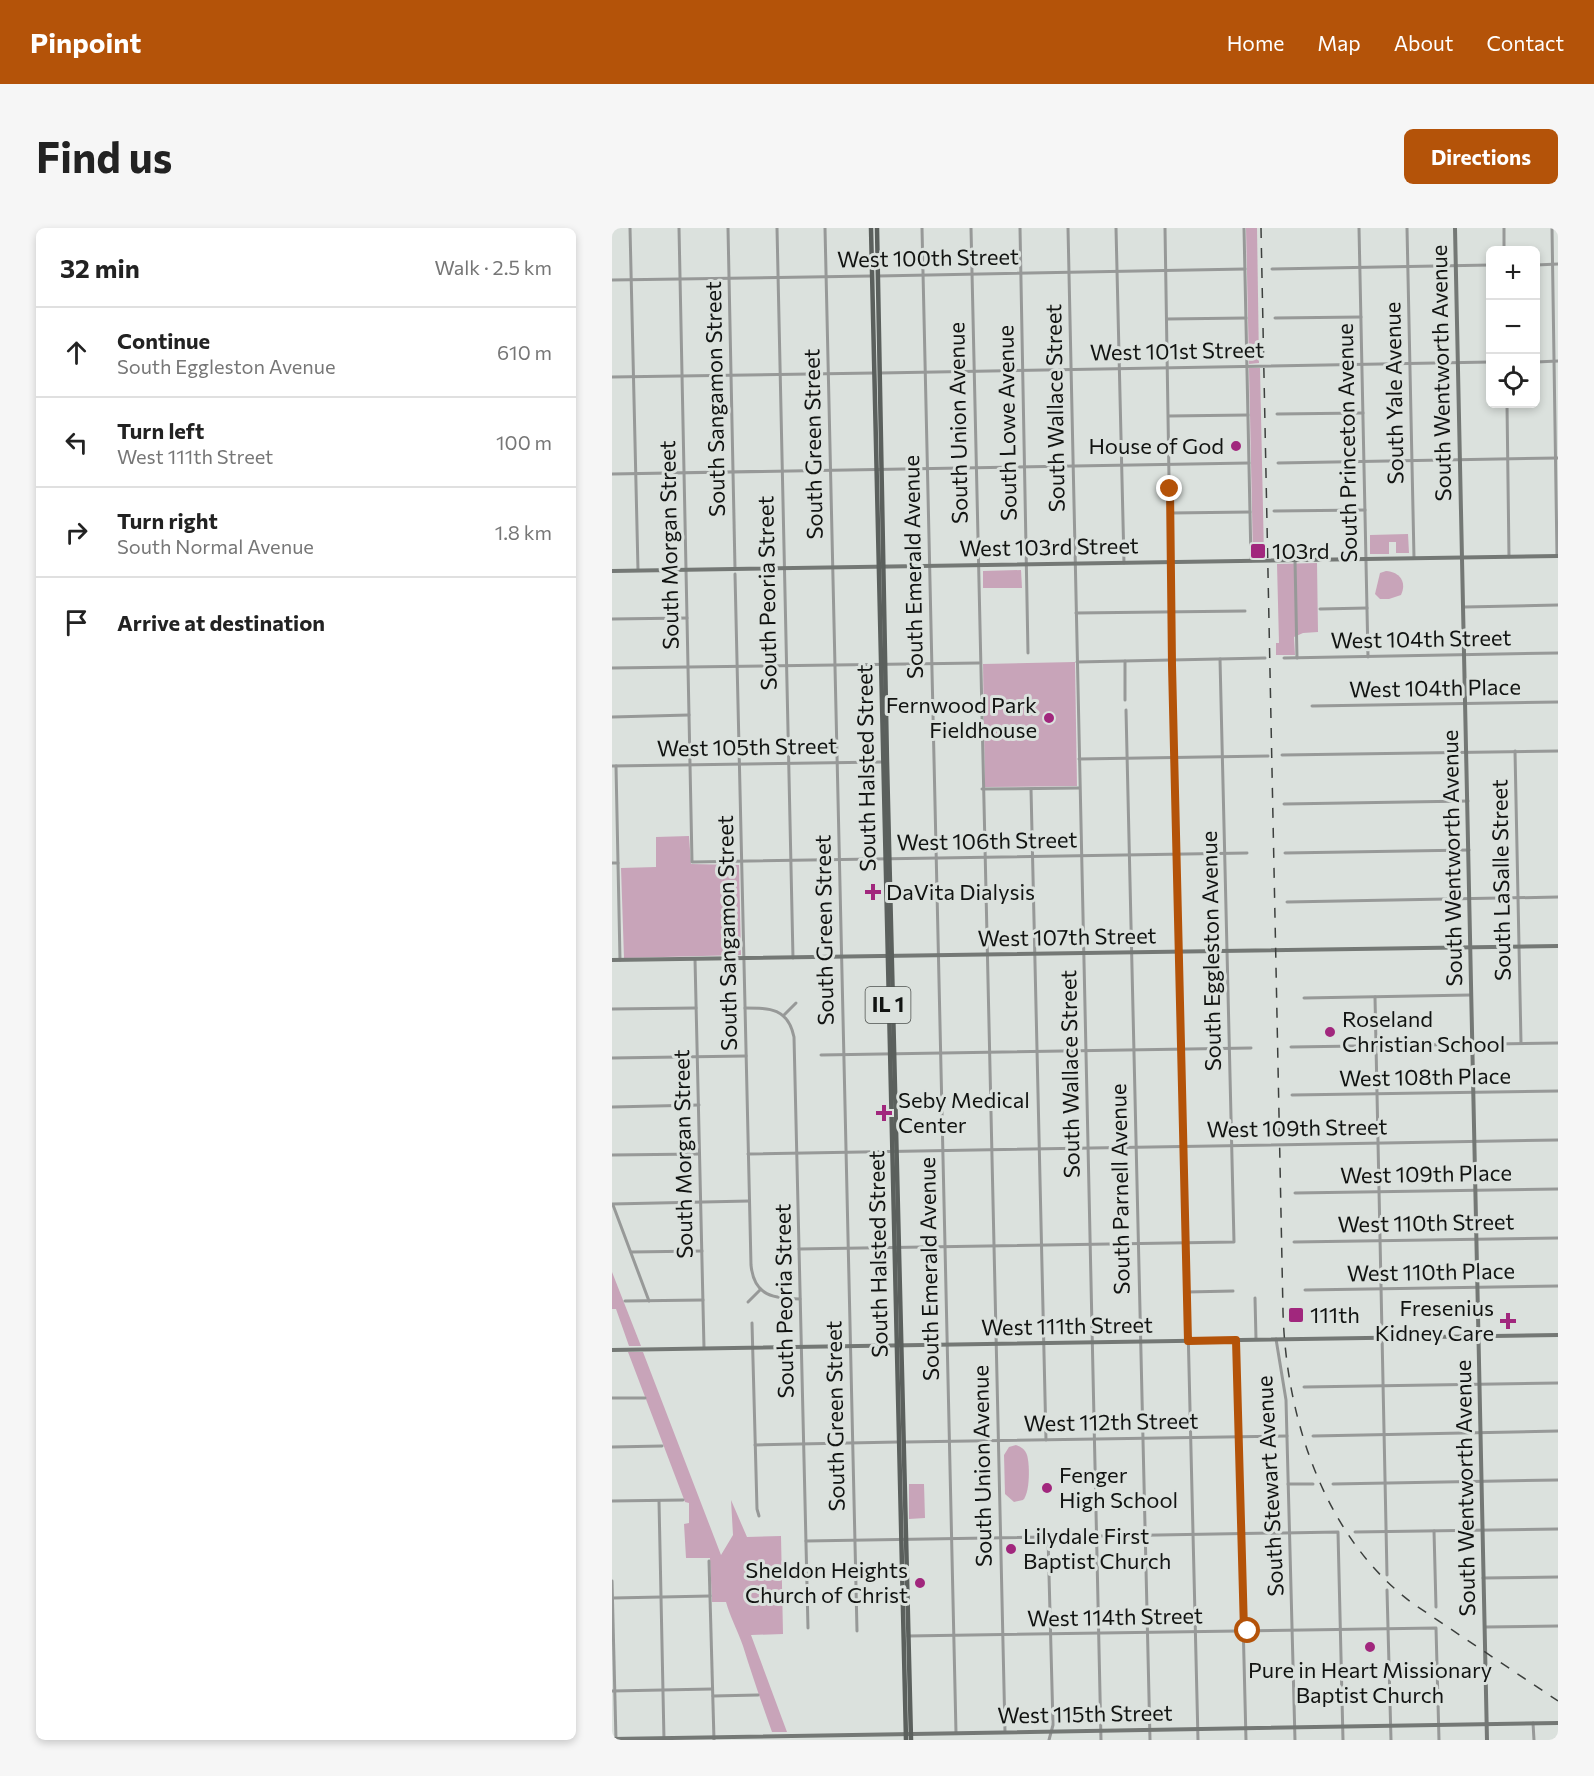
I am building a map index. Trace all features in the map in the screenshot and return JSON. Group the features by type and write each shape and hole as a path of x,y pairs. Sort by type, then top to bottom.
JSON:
{"main road":[{"name":"South Halsted Street","path":"871,228 875,276"},
{"name":"South Halsted Street","path":"877,228 875,276 879,471 908,1737"}],"street":[{"path":"630,228 638,570"},
{"name":"South Morgan Street","path":"680,228 692,862"},
{"name":"South Sangamon Street","path":"728,228 751,1271 760,1290"},
{"name":"South Peoria Street","path":"777,228 793,958"},
{"name":"South Green Street","path":"825,228 857,1631"},
{"name":"South Emerald Avenue","path":"922,228 956,1733"},
{"name":"South Union Avenue","path":"971,228 1005,1732"},
{"name":"South Lowe Avenue","path":"1020,228 1028,653"},
{"name":"South Wallace Street","path":"1068,228 1101,1740"},
{"path":"1116,228 1124,563"},
{"path":"1165,228 1174,757 1198,1740"},
{"path":"1244,228 1251,561"},
{"name":"South Princeton Avenue","path":"1359,228 1368,657"},
{"name":"South Yale Avenue","path":"1407,228 1413,558"},
{"name":"South Wentworth Avenue","path":"1455,228 1487,1740"},
{"path":"1504,228 1504,246"},
{"path":"1552,228 1558,556"},
{"path":"1540,264 1558,264"},
{"path":"1272,269 1486,265"},
{"name":"West 100th Street","path":"612,280 1245,269"},
{"path":"1275,318 1361,316"},
{"path":"1167,319 1246,318"},
{"path":"1540,362 1556,361"},
{"name":"West 101st Street","path":"612,377 1486,362"},
{"path":"1506,408 1509,556"},
{"path":"1277,414 1363,413"},
{"path":"1169,416 1248,415"},
{"path":"1278,463 1557,458"},
{"path":"612,474 1249,463"},
{"path":"1274,511 1365,510"},
{"path":"1171,513 1250,512"},
{"name":"West 103rd Street","path":"612,571 735,572 783,568 881,566 1558,556"},
{"path":"1295,560 1297,658"},
{"path":"1464,607 1558,604"},
{"path":"1320,609 1367,608"},
{"path":"1076,613 1245,611"},
{"path":"612,619 687,618"},
{"name":"West 104th Street","path":"1284,658 1558,653"},
{"path":"1077,662 1265,658"},
{"name":"South Eggleston Avenue","path":"1186,1243 1234,1242 1220,659"},
{"path":"1125,661 1125,700"},
{"path":"612,668 980,663"},
{"name":"West 104th Place","path":"1312,706 1558,702"},
{"name":"South Parnell Avenue","path":"1126,710 1150,1740"},
{"path":"612,717 689,715"},
{"name":"South LaSalle Street","path":"1515,751 1521,1043"},
{"path":"1282,755 1558,751"},
{"path":"1079,759 1268,756"},
{"name":"West 105th Street","path":"614,766 885,762"},
{"path":"614,766 620,960"},
{"path":"982,789 1079,788"},
{"path":"1031,789 1046,1440"},
{"path":"1284,804 1468,801"},
{"path":"1285,853 1468,850"},
{"name":"West 106th Street","path":"692,862 1247,853"},
{"path":"612,863 618,863"},
{"path":"1287,902 1558,897"},
{"name":"West 107th Street","path":"612,960 1558,946"},
{"name":"South Morgan Street","path":"695,959 704,1348"},
{"path":"1304,998 1471,995"},
{"path":"1375,997 1387,1575"},
{"path":"745,1008 770,1008 784,1015 796,1003"},
{"path":"612,1009 696,1008"},
{"name":"South Peoria Street","path":"784,1015 794,1037 808,1628"},
{"path":"1291,1047 1558,1043"},
{"path":"821,1054 1251,1048"},
{"path":"612,1058 746,1056"},
{"name":"West 108th Place","path":"1292,1095 1558,1091"},
{"path":"612,1107 699,1105"},
{"name":"West 109th Street","path":"748,1154 1558,1140"},
{"path":"612,1155 699,1154"},
{"name":"West 109th Place","path":"1295,1193 1558,1189"},
{"path":"649,1301 612,1204 749,1201"},
{"name":"West 110th Street","path":"1294,1242 1558,1238"},
{"path":"799,1250 1186,1243"},
{"path":"631,1252 702,1251"},
{"name":"West 110th Place","path":"1305,1290 1558,1286"},
{"path":"748,1302 760,1290 775,1297 800,1299"},
{"path":"1187,1292 1233,1291"},
{"path":"1256,1299 1256,1340"},
{"path":"625,1301 703,1300"},
{"path":"752,1323 759,1515"},
{"name":"West 111th Street","path":"612,1350 1558,1335"},
{"name":"South Stewart Avenue","path":"1276,1339 1285,1393 1295,1740"},
{"path":"1236,1340 1246,1740"},
{"path":"1304,1387 1558,1383"},
{"path":"612,1398 645,1398"},
{"path":"1313,1436 1558,1431"},
{"name":"West 112th Street","path":"755,1445 1287,1436"},
{"path":"612,1447 662,1446"},
{"path":"1333,1484 1558,1480"},
{"path":"1288,1484 1313,1484"},
{"path":"612,1501 683,1500"},
{"path":"659,1501 664,1739"},
{"path":"1355,1532 1558,1529"},
{"path":"1434,1531 1436,1607"},
{"path":"806,1541 1338,1532 1343,1740"},
{"path":"1048,1537 1053,1725 1049,1740"},
{"path":"709,1561 714,1739"},
{"path":"1483,1578 1558,1577"},
{"path":"612,1581 614,1739"},
{"path":"1387,1590 1391,1740"},
{"path":"612,1598 710,1596"},
{"path":"1485,1627 1558,1626"},
{"name":"West 114th Street","path":"906,1637 1436,1628 1438,1725"},
{"path":"613,1691 712,1689"},
{"path":"712,1696 758,1695"},
{"path":"1533,1723 1534,1740"},
{"name":"West 115th Street","path":"614,1739 908,1737 956,1733 1558,1723"},
{"path":"1438,1725 1439,1740"},
{"path":"977,1733 977,1740"}],"shaded area":[{"path":"1246,228 1257,228 1259,363 1249,364"},
{"path":"1249,368 1260,368 1264,557 1253,557"},
{"path":"1408,534 1409,553 1396,553 1396,542 1389,542 1389,554 1370,554 1370,535"},
{"path":"1317,563 1318,632 1303,633 1294,637 1295,655 1276,655 1276,643 1279,643 1277,564"},
{"path":"1021,570 1022,588 983,588 983,571"},
{"path":"1386,571 1395,573 1401,578 1403,590 1401,595 1380,599 1375,594 1380,573"},
{"path":"1075,662 1077,786 985,787 983,664"},
{"path":"689,836 691,864 739,865 741,955 624,958 621,868 656,867 656,837"},
{"path":"612,1272 641,1346 629,1346 616,1309 612,1309"},
{"path":"628,1352 643,1352 721,1555 733,1535 731,1500 747,1537 781,1536 783,1634 751,1635 787,1732 772,1732 726,1602 712,1602 710,1558 686,1558 684,1524 689,1523 689,1503 685,1502"},
{"path":"1016,1445 1023,1448 1027,1455 1029,1479 1023,1500 1014,1502 1005,1494 1004,1455 1009,1447"},
{"path":"909,1484 924,1484 925,1518 909,1519"}],"railway":[{"path":"1261,228 1283,1312 1292,1394 1302,1435 1316,1474 1334,1512 1357,1547 1384,1578 1415,1605 1558,1701"}],"place":[{"name":"House of God","path":"1236,446"},
{"name":"103rd","path":"1258,551"},
{"name":"Fernwood Park Fieldhouse","path":"1049,718"},
{"name":"DaVita Dialysis","path":"873,892"},
{"name":"Roseland Christian School","path":"1330,1032"},
{"name":"Seby Medical Center","path":"884,1113"},
{"name":"111th","path":"1296,1315"},
{"name":"Fresenius Kidney Care","path":"1508,1321"},
{"name":"Fenger High School","path":"1047,1488"},
{"name":"Lilydale First Baptist Church","path":"1011,1549"},
{"name":"Sheldon Heights Church of Christ","path":"920,1583"},
{"name":"Pure in Heart Missionary Baptist Church","path":"1370,1647"}],"route":[{"path":"1170,489 1188,1341 1236,1340 1244,1631 1248,1631"}]}
